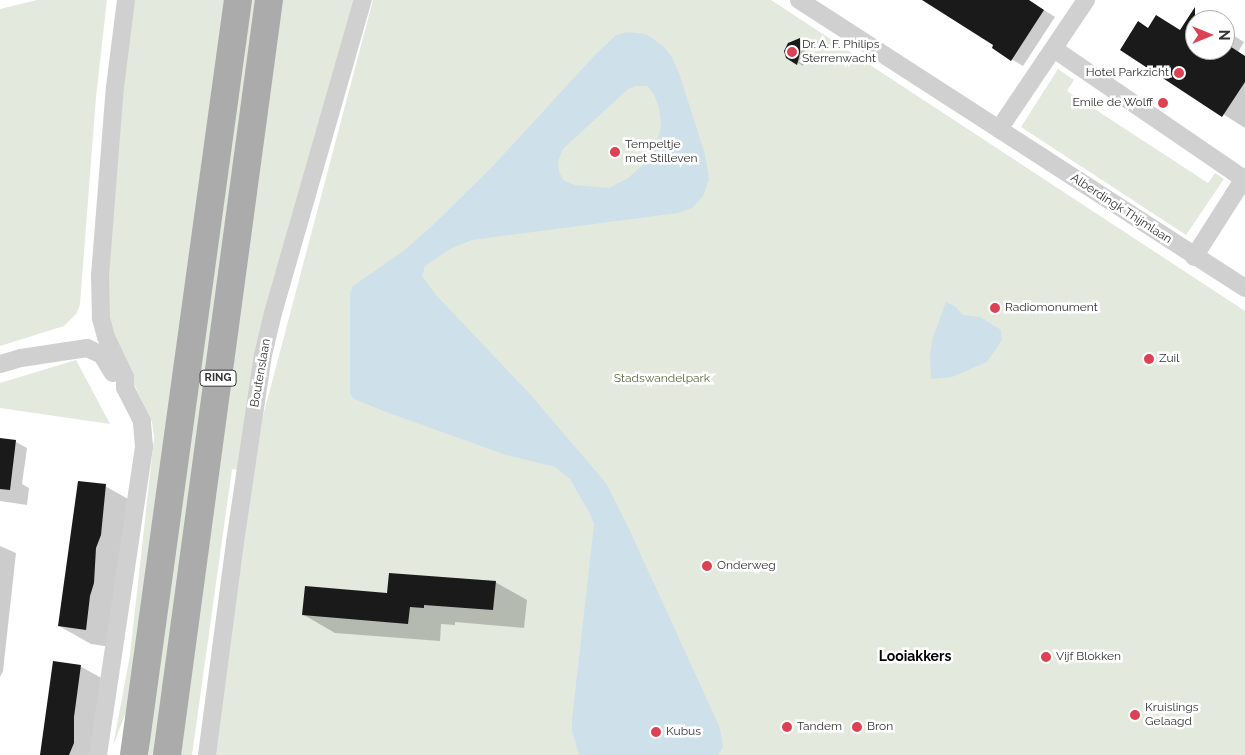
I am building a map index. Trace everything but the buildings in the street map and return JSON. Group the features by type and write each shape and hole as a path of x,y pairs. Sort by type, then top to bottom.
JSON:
{"main road":[{"name":"RING","path":"134,755 238,0"},
{"name":"RING","path":"167,755 269,0"}],"street":[{"path":"126,0 115,87 100,276 101,318 106,337 126,377 126,388"},
{"name":"Boutenslaan","path":"207,755 235,542 263,355 273,313 363,0"},
{"name":"Alberdingk Thijmlaan","path":"799,0 999,128 1194,257 1245,288"},
{"path":"999,128 1086,0"},
{"path":"1054,49 1244,178 1194,257"},
{"path":"0,364 21,358 49,355 79,347 95,350 102,355 117,380 126,388 142,421 144,446 98,755"}],"green space":[{"path":"37,0 107,0 96,97 80,304 77,313 64,326 0,346 0,9"},
{"path":"132,0 229,0 136,686 113,746 130,655 154,438 152,422 111,336 106,313 120,96"},
{"path":"247,0 261,0 158,755 149,755 152,707"},
{"path":"278,0 355,0 239,470 232,469 192,755 176,755"},
{"name":"Stadswandelpark","path":"373,0 771,0 1245,311 1245,755 210,755 263,416"},
{"path":"1058,69 1074,80 1067,91 1208,183 1215,173 1224,179 1186,235 1021,127"},
{"path":"76,360 110,424 0,408 0,383"}],"shaded area":[{"path":"627,32 646,34 662,45 672,57 705,154 709,179 703,196 692,208 678,213 472,240 450,249 425,266 422,276 437,296 530,394 606,483 630,531 720,728 723,747 718,755 579,755 572,731 572,720 594,524 570,479 555,467 506,455 386,412 354,399 350,394 350,293 353,286 402,252 431,227 493,166 593,57 616,35","holes":["636,86 647,86 654,94 659,108 661,126 656,146 643,165 628,178 609,188 575,185 563,180 559,171 558,161 563,149 628,89"]},
{"path":"946,302 955,306 963,315 980,317 1001,330 1002,340 987,362 952,377 931,379 930,353 933,337"}],"place":[{"name":"Dr. A. F. Philips Sterrenwacht","path":"792,52"},
{"name":"Hotel Parkzicht","path":"1179,73"},
{"name":"Emile de Wolff","path":"1163,103"},
{"name":"Tempeltje met Stilleven","path":"615,152"},
{"name":"Radiomonument","path":"995,308"},
{"name":"Zuil","path":"1149,359"},
{"name":"Onderweg","path":"707,566"},
{"name":"Vijf Blokken","path":"1046,657"},
{"name":"Kruislings Gelaagd","path":"1135,715"},
{"name":"Tandem","path":"787,727"},
{"name":"Bron","path":"857,727"},
{"name":"Kubus","path":"656,732"}],"district":[{"name":"Looiakkers","path":"915,656"}]}
